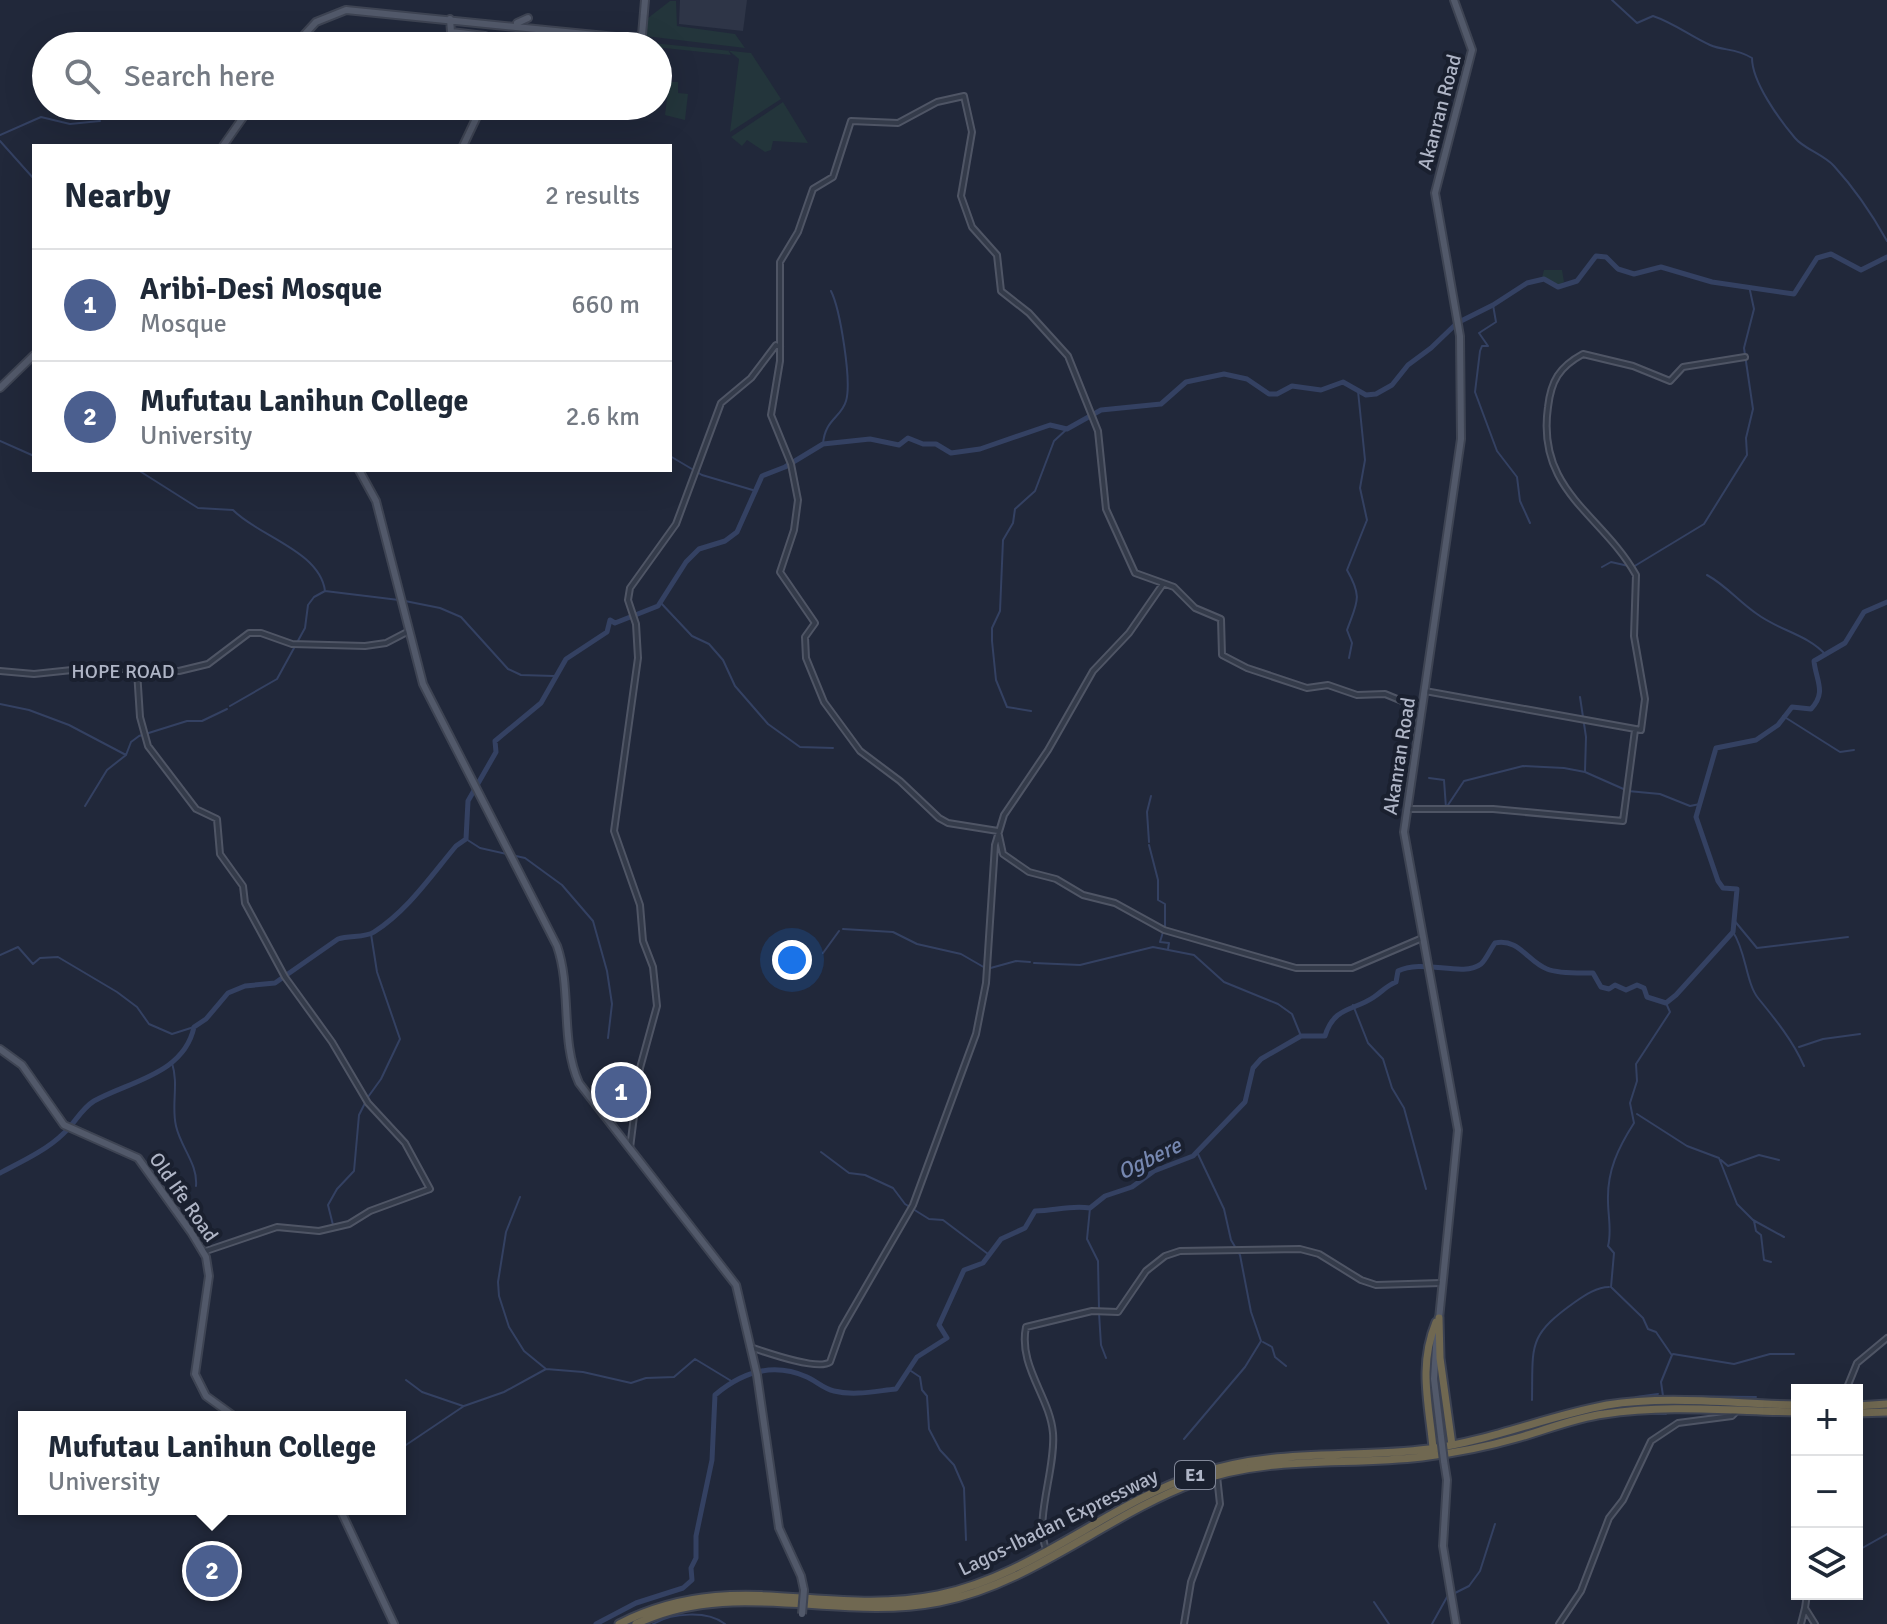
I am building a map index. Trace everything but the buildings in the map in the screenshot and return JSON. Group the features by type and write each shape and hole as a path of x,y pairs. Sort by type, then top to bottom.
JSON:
{"highway":[{"path":"1437,1322 1452,1445"},
{"path":"1433,1448 1424,1395 1425,1365 1437,1322"},
{"name":"Lagos-Ibadan Expressway","path":"619,1624 671,1602 713,1594 860,1601 922,1598 978,1583 1152,1493 1234,1463 1297,1453 1433,1448 1621,1403 1791,1405"},
{"path":"1863,1406 1887,1404"},
{"name":"Lagos-Ibadan Expressway","path":"636,1624 665,1612 713,1602 884,1609 953,1599 1014,1575 1162,1496 1217,1476 1283,1462 1406,1459 1455,1452 1621,1411 1791,1412"},
{"path":"1863,1413 1887,1412"}],"main road":[{"path":"642,32 645,0"},
{"name":"Akanran Road","path":"1437,1322 1457,1123 1404,840 1406,799 1425,691 1461,439 1457,324 1435,193 1472,50 1454,0"},
{"path":"302,32 309,22 326,12 350,6 450,19 520,23 528,19 533,28"},
{"path":"379,10 575,32"},
{"path":"450,19 451,32"},
{"path":"221,144 239,120"},
{"path":"464,144 475,120"},
{"name":"Akanran Road","path":"1426,967 1401,839 1458,439 1457,324"},
{"path":"0,386 32,354"},
{"path":"360,472 376,501 423,684 559,953 576,1076 734,1280 757,1375 779,1528 801,1576 804,1590 802,1624"},
{"name":"Old Ife Road","path":"0,1051 24,1068 53,1116 68,1130 130,1156 159,1185 203,1252 209,1280 194,1359 195,1374 209,1398 225,1411"},
{"name":"Old Ife Road","path":"159,1185 205,1265 206,1285 192,1359 194,1381 204,1398 224,1411"},
{"name":"Akanran Road","path":"1449,1225 1437,1322 1434,1379 1447,1480 1442,1536 1456,1624"},
{"path":"341,1515 392,1624"}],"street":[{"path":"998,831 948,823 939,818 900,781 860,751 824,702 804,649 807,633 815,623 780,572 797,517 798,500 791,463 771,415 780,347 782,256 798,232 813,189 833,177 851,121 898,123 928,105 964,96 972,132 961,196 972,227 997,255 1001,291 1029,313 1064,349 1093,414 1099,439 1104,499 1135,573 1164,583 1182,593 1195,608 1221,619 1223,657 1307,688 1328,685 1352,694 1385,694 1419,708"},
{"path":"630,1148 640,1068 657,1010 654,970 643,941 640,905 614,827 627,753 638,658 634,617 628,600 632,583 676,524 698,472 709,430 721,403 751,378 776,345 780,347"},
{"path":"1425,691 1641,730 1645,699 1634,636 1636,575 1561,485 1545,428 1551,384 1565,366 1583,354 1633,366 1670,381 1683,367 1744,357"},
{"path":"750,1347 776,1357 828,1364 842,1328 912,1207 976,1034 986,968 998,831 1015,793 1048,750 1093,671 1121,643 1164,583"},
{"name":"HOPE ROAD","path":"0,671 34,674 91,668 179,671 201,666 249,633 261,633 295,644 368,646 386,643 409,631"},
{"path":"137,671 145,733 153,753 196,809 217,819 220,854 243,886 247,905 286,978 332,1042 367,1102 405,1143 430,1189 370,1211 349,1224 319,1231 277,1227 203,1252"},
{"path":"1406,809 1493,809 1623,821 1635,729"},
{"path":"998,831 1003,854 1029,872 1056,879 1083,895 1115,903 1164,930 1276,964 1306,970 1352,968 1420,939"},
{"path":"1046,1549 1043,1534 1053,1469 1053,1433 1025,1352 1026,1327 1092,1311 1118,1312 1136,1281 1170,1253 1279,1247 1306,1251 1376,1285 1441,1283"},
{"path":"1848,1384 1857,1363 1887,1338"},
{"path":"1559,1624 1581,1591 1609,1518 1623,1500 1651,1441 1678,1423 1732,1416 1737,1411"},
{"path":"1184,1624 1191,1582 1220,1504 1217,1476"},
{"path":"1801,1624 1806,1600"},
{"path":"1805,1608 1815,1624"}],"shaded area":[{"path":"680,0 747,0 743,31 679,24"},
{"path":"670,1 676,1 677,26 735,34 745,48 672,39 672,32 646,32 648,18"},
{"path":"672,45 728,51 731,55 672,49"},
{"path":"729,51 751,53 781,99 730,132 739,59"},
{"path":"672,82 678,82 678,93 688,94 685,120 672,117"},
{"path":"783,102 808,143 773,141 771,150 765,152 747,140 742,146 731,137"},
{"path":"1544,270 1562,270 1564,282 1558,286 1542,278"}],"waterway":[{"path":"1612,0 1637,23 1653,16 1710,45 1752,58 1761,89 1782,121 1799,142 1830,162 1842,175 1887,241"},
{"path":"0,135 34,120"},
{"path":"53,120 70,124 100,121"},
{"path":"0,141 32,177"},
{"path":"0,1173 50,1145 94,1101 167,1066 179,1056 194,1027 206,1019 228,993 245,986 275,983 338,939 370,934 398,914 456,846 466,839 468,801 496,752 495,741 541,703 566,659 607,632 610,620 615,623 658,606 686,562 699,549 725,541 737,532 762,476 785,467 823,444 870,439 899,445 908,438 923,444 936,444 951,453 980,449 1050,425 1067,429 1101,410 1161,404 1186,382 1224,374 1247,379 1269,394 1277,394 1292,386 1321,390 1343,382 1366,395 1376,394 1392,385 1408,365 1457,323 1527,283 1544,279 1558,287 1577,281 1596,256 1606,257 1618,269 1634,274 1661,267 1712,282 1794,294 1817,258 1831,254 1861,270 1887,257"},
{"path":"1602,567 1611,562 1633,567 1704,524 1747,455 1746,438 1753,409 1744,348 1754,309 1749,286"},
{"path":"823,444 827,429 844,407 847,391 844,345 831,291"},
{"path":"1493,305 1496,322 1479,333 1488,346 1482,346 1480,351 1475,392 1497,451 1517,477 1520,501 1530,523"},
{"path":"1349,658 1352,643 1347,630 1357,594 1347,570 1367,520 1360,488 1365,460 1358,391"},
{"path":"1031,711 1007,707 996,680 992,628 1000,611 1003,540 1013,523 1015,509 1035,491 1054,441 1067,429"},
{"path":"0,441 32,455"},
{"path":"672,457 702,475 756,491"},
{"path":"141,472 198,508 233,510 312,565 321,577 325,591"},
{"path":"1707,575 1757,614 1810,642 1826,655"},
{"path":"230,706 277,679 305,628 308,605 314,597 325,591 399,600"},
{"path":"405,601 440,608 461,617 508,669 521,675 554,676"},
{"path":"660,602 692,636 709,644 723,660 735,686 768,724 800,747 833,748"},
{"name":"Ogbere","path":"596,1624 636,1603 683,1588 692,1580 696,1536 712,1460 715,1395 736,1380 770,1370 794,1373 827,1389 842,1392 896,1389 917,1357 947,1338 939,1325 964,1270 983,1263 1001,1239 1025,1228 1035,1211 1090,1208 1105,1196 1132,1187 1154,1171 1193,1156 1245,1102 1253,1068 1261,1059 1301,1036 1325,1036 1339,1014 1396,982 1398,971 1419,966 1473,968 1483,962 1495,943 1503,942 1517,947 1547,969 1593,973 1601,987 1609,989 1615,985 1626,990 1637,985 1644,988 1647,997 1666,1003 1733,932 1737,889 1723,888 1718,881 1696,817 1716,748 1756,740 1778,725 1792,707 1811,709 1820,692 1814,661 1845,643 1864,612 1887,602"},
{"path":"1580,697 1586,737 1585,771"},
{"path":"0,704 29,710 69,725 126,755"},
{"path":"85,806 107,770 126,755 131,742 139,736 187,721 202,721 227,709"},
{"path":"1783,716 1840,752 1854,750"},
{"path":"1429,778 1444,780 1446,808 1464,781 1523,766 1585,772 1628,791 1660,794 1690,806 1700,804"},
{"path":"1149,842 1147,812 1151,796"},
{"path":"466,839 480,848 525,858 562,885 593,921 607,971 612,1004 608,1038"},
{"path":"1149,845 1158,880 1158,900 1165,904 1165,928"},
{"path":"1733,919 1757,948 1848,937"},
{"path":"843,929 893,932 917,944 961,954 987,969 1016,961 1030,962"},
{"path":"823,953 839,931"},
{"path":"1163,932 1160,942 1169,943 1168,949"},
{"path":"1733,932 1754,992 1789,1039 1804,1066"},
{"path":"368,1097 381,1079 400,1039 377,972 371,934"},
{"path":"0,955 18,947 33,964 40,958 58,957 117,992 137,1007 149,1024 172,1034 194,1027"},
{"path":"1034,963 1080,965 1153,947 1194,955 1224,982 1278,1004 1292,1014 1301,1036"},
{"path":"1666,1003 1670,1012 1636,1064 1637,1081 1630,1103 1634,1123 1618,1151 1609,1180 1608,1246 1614,1253 1611,1287 1643,1318 1648,1329 1656,1332 1671,1354"},
{"path":"1353,1005 1368,1043 1383,1059 1392,1088 1404,1108 1426,1189"},
{"path":"1799,1047 1823,1039 1860,1034"},
{"path":"172,1063 176,1126 192,1163 196,1186"},
{"path":"333,1225 328,1205 337,1189 354,1171 359,1115 365,1103"},
{"path":"1637,1114 1687,1146 1719,1158 1737,1204 1753,1220 1784,1237"},
{"path":"821,1152 849,1173 865,1175 893,1188 905,1204 929,1219 943,1220 988,1254"},
{"path":"1184,1439 1245,1367 1261,1341 1251,1312 1240,1255 1231,1240 1224,1209 1197,1152"},
{"path":"1721,1160 1728,1166 1759,1155 1779,1160"},
{"path":"520,1197 506,1232 498,1282 499,1296 509,1327 524,1351 546,1369"},
{"path":"1090,1208 1087,1239 1098,1261 1099,1309"},
{"path":"1754,1221 1756,1231 1761,1235 1764,1260 1771,1262"},
{"path":"1532,1400 1533,1354 1541,1333 1579,1299 1609,1287"},
{"path":"1099,1313 1101,1345 1106,1358"},
{"path":"1263,1342 1272,1347 1275,1357 1286,1366"},
{"path":"1673,1354 1734,1364 1770,1354 1794,1354"},
{"path":"1663,1396 1661,1382 1672,1355"},
{"path":"406,1445 464,1406 504,1392 546,1369 583,1372 631,1383 646,1378 674,1377 695,1359 733,1382"},
{"path":"911,1371 920,1377 922,1390 927,1396 929,1429 940,1450 954,1465 964,1488 966,1540"},
{"path":"406,1380 422,1392 463,1406"},
{"path":"1636,1397 1658,1394"},
{"path":"1663,1396 1756,1397"},
{"path":"1630,1414 1666,1414 1664,1402"},
{"path":"1432,1624 1447,1597 1469,1586 1480,1571 1495,1524"},
{"path":"1863,1548 1887,1534"},
{"path":"1374,1602 1389,1624"},
{"path":"653,1624 670,1617 689,1615 709,1617 725,1624"}],"place":[{"name":"Aribi-Desi Mosque","path":"621,1092"},
{"name":"Mufutau Lanihun College","path":"212,1571"}]}
